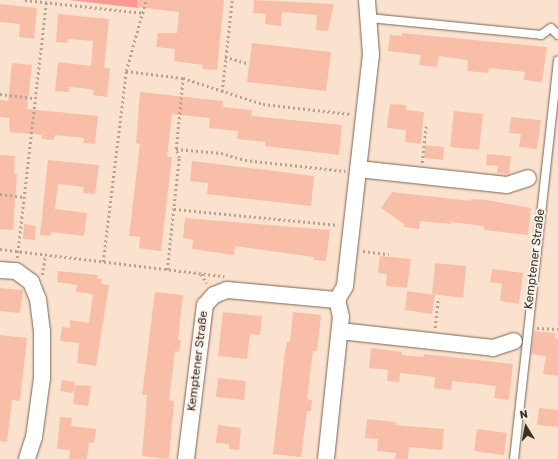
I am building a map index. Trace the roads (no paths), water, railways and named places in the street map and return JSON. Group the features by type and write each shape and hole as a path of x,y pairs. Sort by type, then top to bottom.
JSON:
{"street":[{"path":"326,459 342,317 337,300 345,286 371,55 367,0"},
{"path":"358,171 420,175 506,185 528,178"},
{"path":"8,271 31,282 38,299 42,331 42,378 34,437 27,459"},
{"name":"Kemptener Straße","path":"186,459 205,305 214,295 227,290 337,300"},
{"path":"340,331 493,348 520,341"}],"lane":[{"path":"369,18 541,35 551,28 558,35"},
{"name":"Kemptener Straße","path":"514,459 520,341 527,327 558,60"},
{"path":"528,178 544,179"}]}
